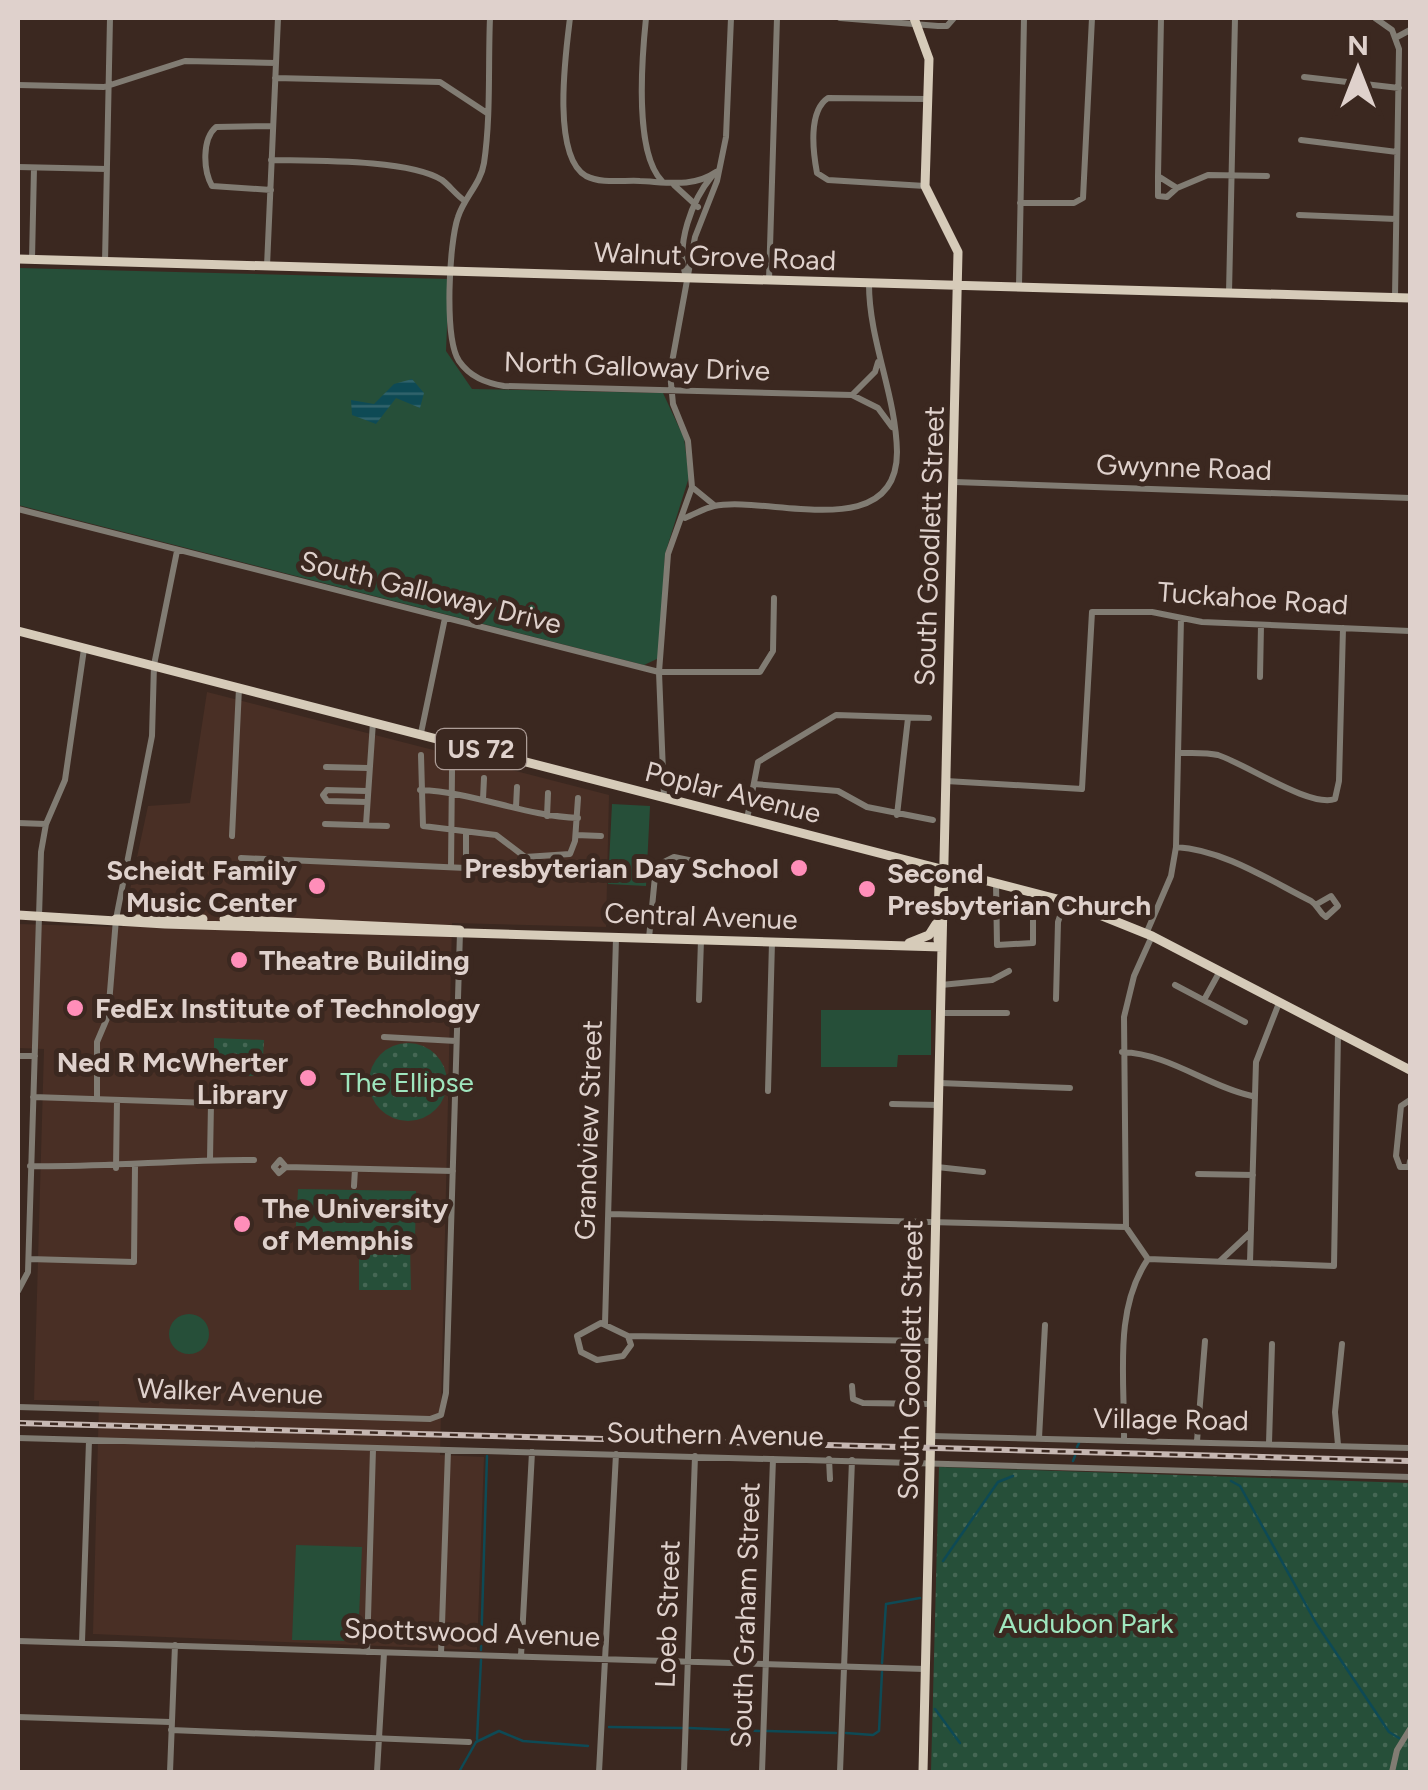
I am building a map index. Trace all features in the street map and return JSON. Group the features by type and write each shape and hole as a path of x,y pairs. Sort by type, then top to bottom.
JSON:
{"main road":[{"path":"916,21 929,59 926,186"},
{"name":"South Goodlett Street","path":"924,1772 958,286 954,236 926,186"},
{"name":"Walnut Grove Road","path":"18,259 1410,298"},
{"name":"Poplar Avenue","path":"18,632 1065,901 1149,935 1410,1070"},
{"name":"South Goodlett Street","path":"942,947 939,878 944,868"},
{"path":"946,895 956,884 976,876"},
{"name":"Central Avenue","path":"18,916 165,924 942,947"},
{"path":"896,946 923,939 938,921"}],"street":[{"path":"105,262 110,18"},
{"path":"267,266 278,18"},
{"name":"North Galloway Drive","path":"490,18 484,166 455,227 450,317 456,358 486,383 852,395"},
{"path":"570,18 564,114 570,154 586,176 673,184 717,171"},
{"path":"646,18 644,129 648,163 663,182"},
{"path":"664,797 659,672 668,554 692,487 688,441 671,389 686,277 717,171 732,100 732,18"},
{"path":"768,280 777,18"},
{"path":"840,18 946,26 954,18"},
{"path":"1019,286 1024,18"},
{"path":"1020,202 1074,203 1084,198 1092,18"},
{"path":"1161,18 1158,196 1167,197 1202,176 1267,176"},
{"path":"1229,293 1235,18"},
{"path":"1375,18 1396,37 1399,88 1395,298"},
{"path":"1396,37 1410,30"},
{"path":"18,85 109,86 181,62 276,63"},
{"path":"1304,77 1399,88"},
{"path":"275,78 440,82 487,113"},
{"path":"926,186 828,180 818,173 820,104 840,95 927,99"},
{"path":"270,190 220,189 210,183 207,139 213,128 273,126"},
{"path":"1302,140 1397,152"},
{"path":"272,160 346,162 416,172 441,180 465,202"},
{"path":"636,181 648,163"},
{"path":"18,167 107,169"},
{"path":"32,259 34,168"},
{"path":"686,277 684,242 696,205 717,171"},
{"path":"1158,176 1178,188"},
{"path":"673,184 705,210"},
{"path":"1299,215 1396,219"},
{"path":"684,518 716,506 844,510 864,505 882,493 893,477 896,452 869,315 870,284"},
{"path":"878,362 867,382 852,395 878,408 892,427"},
{"name":"Gwynne Road","path":"955,482 1410,498"},
{"path":"692,487 716,506"},
{"name":"South Galloway Drive","path":"18,509 659,672 760,672 773,652 774,598"},
{"path":"97,1098 97,1042 108,1016 116,919 152,736 154,665 176,551"},
{"name":"Tuckahoe Road","path":"946,781 1068,792 1082,789 1092,612 1152,612 1261,626 1410,631"},
{"path":"421,734 445,618"},
{"path":"1148,1259 1126,1227 1122,1052 1126,999 1172,876 1176,847 1181,618"},
{"path":"1260,677 1261,626"},
{"path":"1179,753 1215,754 1308,796 1326,802 1335,798 1343,628"},
{"path":"18,1291 28,1272 29,1259 39,916 46,824 65,780 84,648"},
{"path":"232,836 239,688"},
{"path":"748,819 758,762 836,716 929,718"},
{"path":"896,816 908,718"},
{"path":"366,825 374,722"},
{"path":"421,755 423,826 498,836 526,857 570,854 576,835 578,798"},
{"path":"326,766 368,768"},
{"path":"451,867 452,771"},
{"path":"483,799 484,778"},
{"path":"754,784 838,791 896,816 932,820"},
{"path":"516,787 516,807"},
{"path":"367,791 328,790 322,795 327,801 367,802"},
{"path":"420,790 452,791 547,816 578,818"},
{"path":"547,816 548,793"},
{"path":"18,823 46,824"},
{"path":"325,824 387,826"},
{"path":"241,858 466,868 466,834"},
{"path":"576,835 601,836"},
{"path":"1176,847 1204,850 1317,904"},
{"path":"650,938 656,866 674,856 708,864"},
{"path":"996,882 997,945 1034,942 1033,892"},
{"path":"1056,999 1058,930 1065,901"},
{"path":"286,1167 453,1171 460,930"},
{"name":"Grandview Street","path":"605,1324 616,937"},
{"path":"699,1000 701,939"},
{"path":"768,1091 772,940"},
{"path":"941,984 992,980 1008,971"},
{"path":"1204,1000 1220,971"},
{"path":"1175,985 1245,1022"},
{"path":"1250,1262 1256,1062 1279,1003"},
{"path":"940,1013 1007,1013"},
{"path":"1148,1259 1334,1266 1338,1032"},
{"path":"384,1038 456,1041"},
{"path":"1122,1052 1152,1055 1253,1096"},
{"path":"18,1056 35,1056"},
{"path":"938,1082 1070,1088"},
{"path":"33,1096 211,1103 210,1159"},
{"path":"1410,1097 1401,1106 1396,1156 1400,1167 1408,1167 1410,1162"},
{"path":"116,1168 118,1100"},
{"path":"892,1104 938,1105"},
{"path":"18,1134 32,1135"},
{"path":"30,1166 116,1168 180,1158 254,1160"},
{"path":"29,1259 134,1262 135,1166"},
{"path":"936,1166 983,1172"},
{"path":"354,1169 354,1186"},
{"name":"Walker Avenue","path":"18,1407 414,1418 441,1415 446,1393 453,1171"},
{"path":"1198,1174 1254,1175"},
{"path":"18,1214 29,1215"},
{"path":"610,1214 1126,1227"},
{"path":"1220,1261 1251,1232"},
{"path":"1124,1440 1125,1310 1131,1283 1148,1259"},
{"path":"628,1336 631,1345 623,1356 605,1360 585,1356 577,1336 605,1324 628,1336 932,1341"},
{"path":"1039,1438 1045,1325"},
{"path":"1197,1440 1205,1341"},
{"path":"1269,1444 1272,1344"},
{"path":"1338,1445 1335,1412 1342,1344"},
{"path":"852,1386 853,1399 863,1403 930,1404"},
{"name":"Village Road","path":"930,1436 1410,1448"},
{"name":"Southern Avenue","path":"18,1438 1410,1476"},
{"path":"82,1642 89,1441"},
{"path":"366,1652 373,1448"},
{"path":"442,1654 448,1450"},
{"path":"521,1656 532,1452"},
{"path":"599,1772 616,1454"},
{"name":"Loeb Street","path":"684,1772 695,1456"},
{"name":"South Graham Street","path":"762,1772 773,1459"},
{"path":"829,1459 830,1479"},
{"path":"840,1772 852,1460"},
{"name":"Spottswood Avenue","path":"18,1640 926,1669"},
{"path":"170,1772 175,1645"},
{"path":"377,1772 384,1653"},
{"path":"18,1716 469,1742"},
{"path":"1392,1772 1397,1750 1410,1730"}],"shaded area":[{"name":"The University of Memphis","path":"207,692 609,795 606,927 452,923 440,1455 484,1457 477,1650 93,1634 99,1401 34,1400 44,1049 18,1048 18,924 122,927 148,806 190,803"}],"green space":[{"path":"18,268 449,279 446,351 472,389 663,393 684,438 689,477 665,554 659,658 644,665 18,505"},
{"path":"612,804 650,806 646,886 608,884"},
{"path":"821,1010 931,1010 931,1055 898,1055 897,1067 821,1067"},
{"path":"214,1038 264,1040 262,1076 214,1075"},
{"name":"The Ellipse","path":"400,1043 416,1043 441,1060 447,1082 441,1104 430,1115 416,1121 400,1121 375,1104 369,1090 369,1074 386,1049"},
{"path":"298,1189 416,1191 415,1244 295,1242"},
{"path":"359,1244 410,1245 411,1290 359,1290"},
{"path":"189,1314 203,1320 209,1334 203,1348 189,1354 175,1348 169,1334 175,1320"},
{"name":"Audubon Park","path":"939,1467 1410,1483 1410,1772 931,1772"},
{"path":"296,1545 362,1547 358,1641 292,1640"}],"water":[{"path":"412,379 424,393 420,408 396,398 376,424 352,415 351,400 374,404 394,384"}],"waterway":[{"path":"1077,1447 1079,1443"},
{"path":"481,1650 487,1456"},
{"path":"1073,1461 1075,1456"},
{"path":"943,1561 998,1482 1013,1476"},
{"path":"1231,1481 1240,1486 1316,1623 1389,1732 1399,1738"},
{"path":"882,1663 886,1604 920,1598"},
{"path":"477,1739 481,1660"},
{"path":"846,1733 873,1735 879,1731 882,1672"},
{"path":"935,1709 960,1743"},
{"path":"609,1727 682,1728"},
{"path":"689,1728 759,1731"},
{"path":"459,1772 476,1742 499,1731 523,1741 588,1746"},
{"path":"767,1731 836,1733"}],"railway":[{"path":"18,1423 1410,1461"}],"place":[{"name":"Presbyterian Day School","path":"799,868"},
{"name":"Scheidt Family Music Center","path":"317,886"},
{"name":"Second Presbyterian Church","path":"867,889"},
{"name":"Theatre Building","path":"239,960"},
{"name":"FedEx Institute of Technology","path":"75,1008"},
{"name":"Ned R McWherter Library","path":"308,1078"},
{"name":"The University of Memphis","path":"242,1224"}]}
